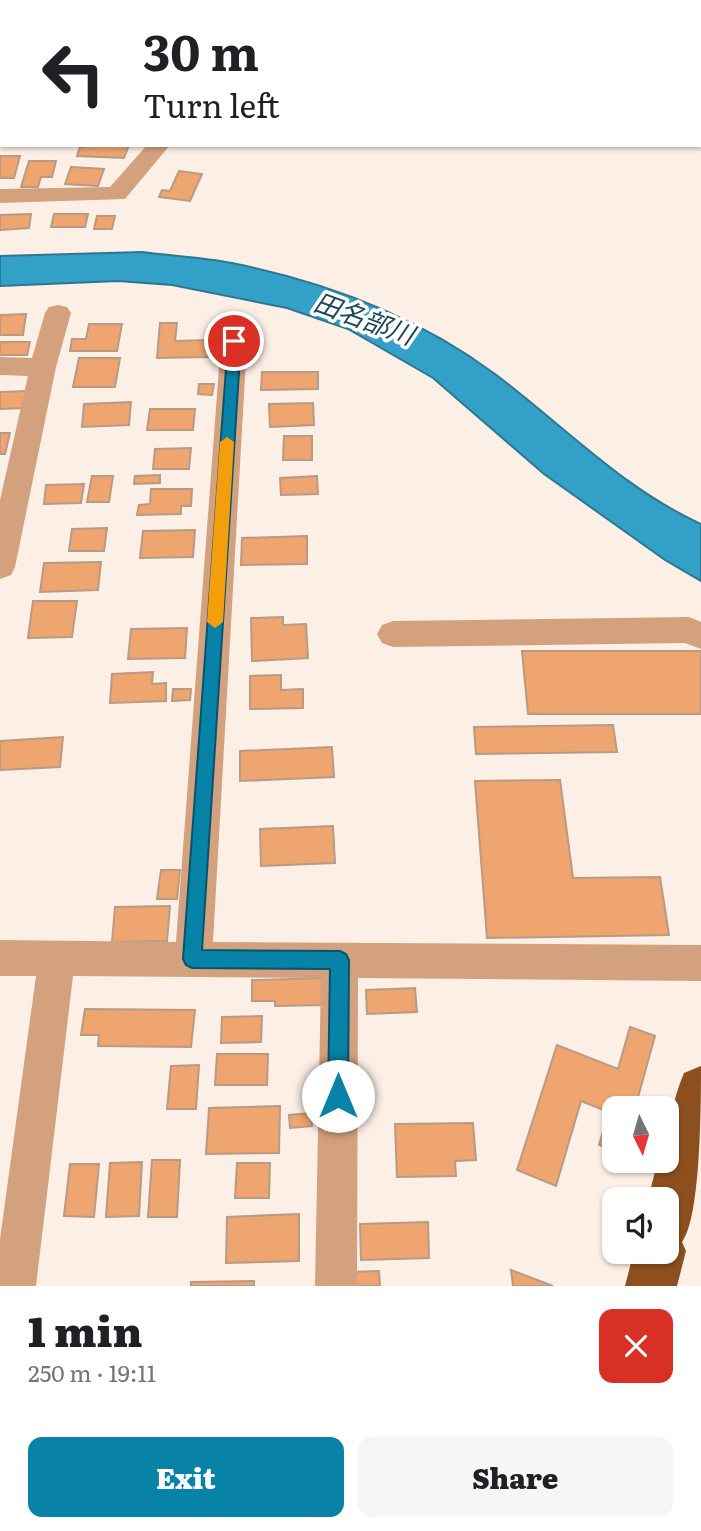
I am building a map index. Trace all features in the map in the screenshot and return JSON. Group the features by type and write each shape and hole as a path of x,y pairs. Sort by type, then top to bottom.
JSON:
{"highway":[{"path":"676,1187 701,1090"},
{"path":"651,1286 657,1264"}],"street":[{"path":"0,196 117,194 157,147"},
{"path":"0,567 43,367 58,313"},
{"path":"192,959 234,341"},
{"path":"0,366 43,367"},
{"path":"393,634 689,631 701,636"},
{"path":"0,958 701,964"},
{"path":"15,1286 57,958"},
{"path":"336,1286 340,960"}],"water":[{"name":"田名部川","path":"142,252 221,261 302,280 403,318 465,353 645,493 701,524 701,581 665,560 544,474 433,378 348,329 287,308 172,285 118,281 0,286 0,256"}],"building":[{"path":"80,147 128,147 124,158 77,156"},
{"path":"0,156 20,156 14,178 0,178"},
{"path":"29,161 56,161 52,177 41,177 38,187 21,187"},
{"path":"71,167 104,169 98,186 65,184"},
{"path":"179,171 202,174 190,201 159,197 162,190 170,191"},
{"path":"31,214 29,228 0,230 0,215"},
{"path":"54,214 88,214 85,227 51,227"},
{"path":"97,216 115,216 112,229 94,229"},
{"path":"26,314 23,335 0,335 0,315"},
{"path":"160,323 177,323 175,341 209,340 208,357 157,358"},
{"path":"89,324 122,324 117,351 70,351 72,339 86,339"},
{"path":"0,342 30,342 27,355 0,355"},
{"path":"79,358 120,358 115,387 73,387"},
{"path":"262,372 318,372 318,389 261,390"},
{"path":"199,384 214,384 212,395 198,394"},
{"path":"29,391 26,408 0,409 0,392"},
{"path":"131,402 129,425 82,427 84,404"},
{"path":"313,403 314,425 270,427 269,404"},
{"path":"150,409 195,409 193,430 147,430"},
{"path":"0,433 10,433 5,454 0,454"},
{"path":"284,436 312,436 312,460 283,460"},
{"path":"191,448 189,469 153,469 155,449"},
{"path":"160,475 160,483 134,484 135,476"},
{"path":"92,476 113,476 109,502 87,502"},
{"path":"317,476 318,494 281,495 280,478"},
{"path":"84,484 81,503 44,504 46,485"},
{"path":"151,489 192,489 191,506 181,506 181,514 137,515 139,505 150,504"},
{"path":"107,528 104,551 69,551 72,529"},
{"path":"195,530 193,557 140,558 143,531"},
{"path":"307,536 307,564 241,565 242,538"},
{"path":"101,562 98,590 40,592 44,563"},
{"path":"33,601 77,601 72,637 28,638"},
{"path":"283,617 283,625 306,624 308,658 252,661 251,618"},
{"path":"187,628 185,658 128,659 131,629"},
{"path":"522,651 701,651 701,714 528,714"},
{"path":"153,672 152,684 166,683 166,701 110,703 112,674"},
{"path":"281,675 281,690 303,689 303,708 250,709 250,676"},
{"path":"173,689 191,689 190,700 172,701"},
{"path":"613,725 617,752 476,754 474,727"},
{"path":"63,737 60,767 0,770 0,741"},
{"path":"332,747 334,777 240,781 240,751"},
{"path":"560,780 573,878 660,877 669,935 487,938 475,781"},
{"path":"333,826 335,863 261,866 260,829"},
{"path":"161,870 180,870 177,899 157,899"},
{"path":"170,906 167,941 112,942 115,907"},
{"path":"327,978 327,1005 275,1006 275,1001 252,1001 252,980"},
{"path":"415,988 417,1012 367,1014 366,990"},
{"path":"85,1009 195,1010 191,1047 98,1046 99,1035 81,1035"},
{"path":"262,1016 261,1042 221,1043 222,1017"},
{"path":"630,1027 655,1036 638,1096 602,1096 602,1109 581,1101 556,1186 517,1170 557,1045 618,1069"},
{"path":"217,1054 268,1054 267,1085 215,1085"},
{"path":"199,1065 196,1109 167,1109 171,1066"},
{"path":"280,1106 279,1153 206,1154 209,1108"},
{"path":"311,1113 312,1126 290,1128 289,1115"},
{"path":"473,1123 476,1160 455,1161 456,1176 397,1177 395,1124"},
{"path":"152,1160 180,1160 177,1217 148,1217"},
{"path":"142,1162 139,1216 106,1217 110,1163"},
{"path":"237,1163 270,1163 269,1198 235,1198"},
{"path":"70,1164 99,1164 94,1217 64,1216"},
{"path":"299,1214 299,1261 226,1263 227,1217"},
{"path":"428,1222 429,1258 361,1260 360,1224"},
{"path":"511,1270 553,1286 513,1286"},
{"path":"379,1271 380,1286 352,1286 351,1272"},
{"path":"254,1281 254,1286 191,1286 191,1282"}],"slow traffic":[{"path":"215,622 227,442"}],"route":[{"path":"234,341 192,959 340,960 338,1096"}]}
